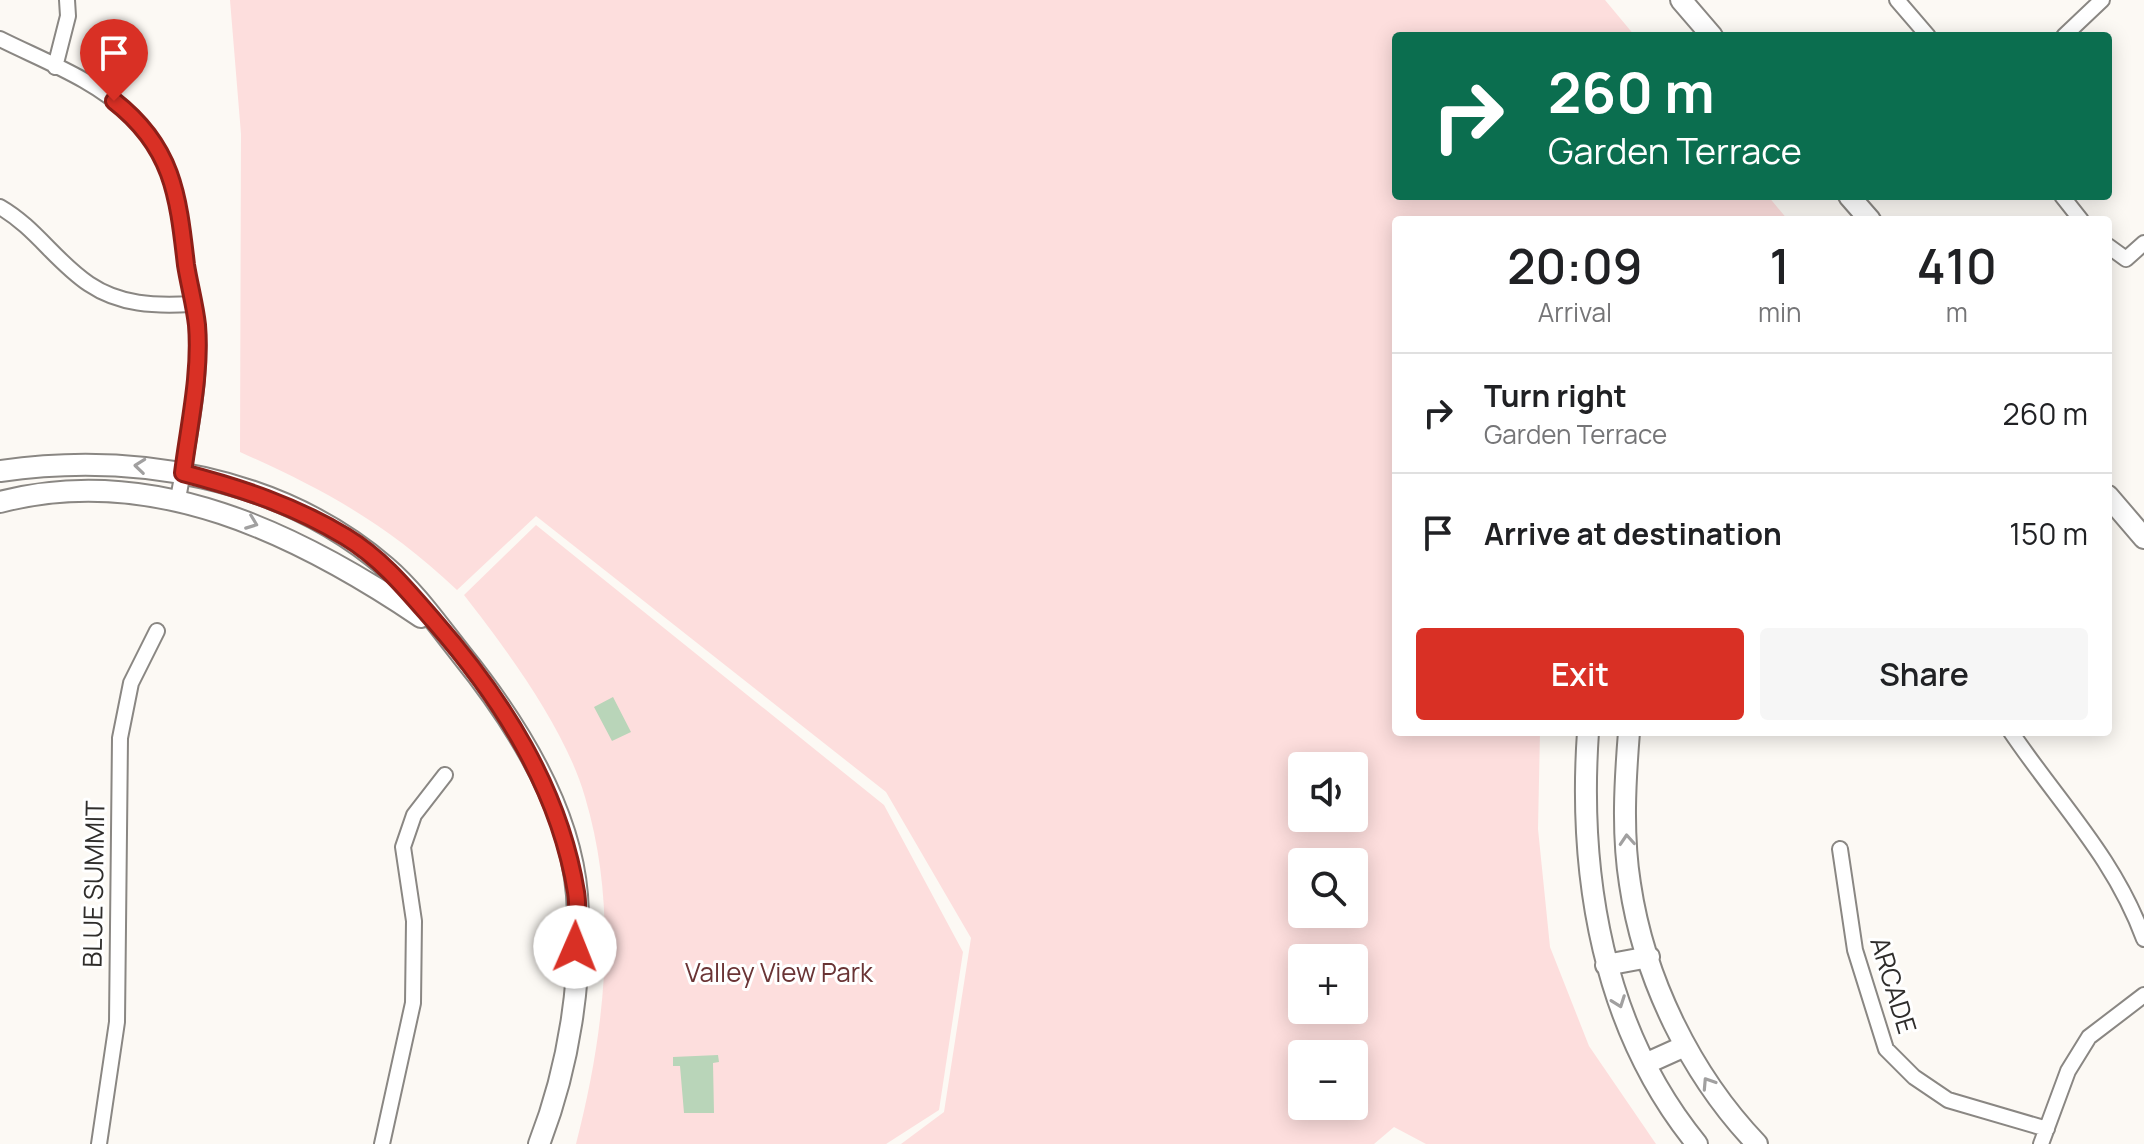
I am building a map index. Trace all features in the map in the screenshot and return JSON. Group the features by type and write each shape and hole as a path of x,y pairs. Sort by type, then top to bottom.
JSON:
{"street":[{"path":"55,67 68,16 67,0"},
{"path":"1681,0 1709,32"},
{"path":"1897,0 1925,32"},
{"path":"2068,32 2102,0"},
{"path":"0,39 96,88 120,106 156,147 179,196 191,304 197,323 193,408 178,499"},
{"path":"1852,200 1866,216"},
{"path":"2065,200 2078,216"},
{"path":"0,207 19,218 89,284 128,302 191,304"},
{"path":"2112,249 2126,259 2144,243"},
{"path":"0,471 102,463 183,473 278,501 348,538 388,568 496,697 537,768 563,834 577,895 574,999 559,1093 539,1144"},
{"path":"0,502 41,491 178,499 249,521 311,548 444,633"},
{"path":"2112,501 2144,538"},
{"name":"BLUE SUMMIT","path":"99,1144 117,1022 115,961 120,738 131,683 157,631"},
{"path":"1588,736 1588,857 1606,965 1645,1064 1676,1118 1697,1144"},
{"path":"1629,736 1624,798 1630,884 1649,957 1685,1046 1714,1093 1757,1144"},
{"path":"2014,736 2099,848 2129,898 2144,939"},
{"path":"382,1144 413,1003 414,921 403,847 414,815 445,775"},
{"name":"ARCADE","path":"1840,849 1855,950 1886,1049 1914,1077 1948,1100 2047,1129"},
{"path":"1606,965 1649,957"},
{"path":"2041,1144 2068,1071 2089,1037 2144,995"},
{"path":"1645,1064 1685,1046"}],"green space":[{"path":"230,0 1605,0 1632,32 1392,32 1392,200 1771,200 1785,216 1392,216 1392,736 1540,736 1538,829 1550,947 1589,1046 1656,1144 1426,1144 1394,1127 1374,1144 901,1144 944,1112 971,938 886,792 536,516 457,590 381,528 301,481 240,452 241,134"},
{"name":"Valley View Park","path":"536,525 884,805 963,952 939,1110 886,1144 576,1144 601,1015 604,971 605,927 596,840 576,771 550,718 516,665 464,595"}],"shaded area":[{"path":"613,697 631,732 612,741 594,707"},
{"path":"718,1055 719,1062 713,1063 714,1113 684,1113 680,1066 673,1066 673,1057"}],"route":[{"path":"114,101 131,115 156,147 179,196 191,304 197,323 193,408 183,473 278,501 348,538 388,568 444,633 496,697 537,768 563,834 577,895 575,947"}]}
